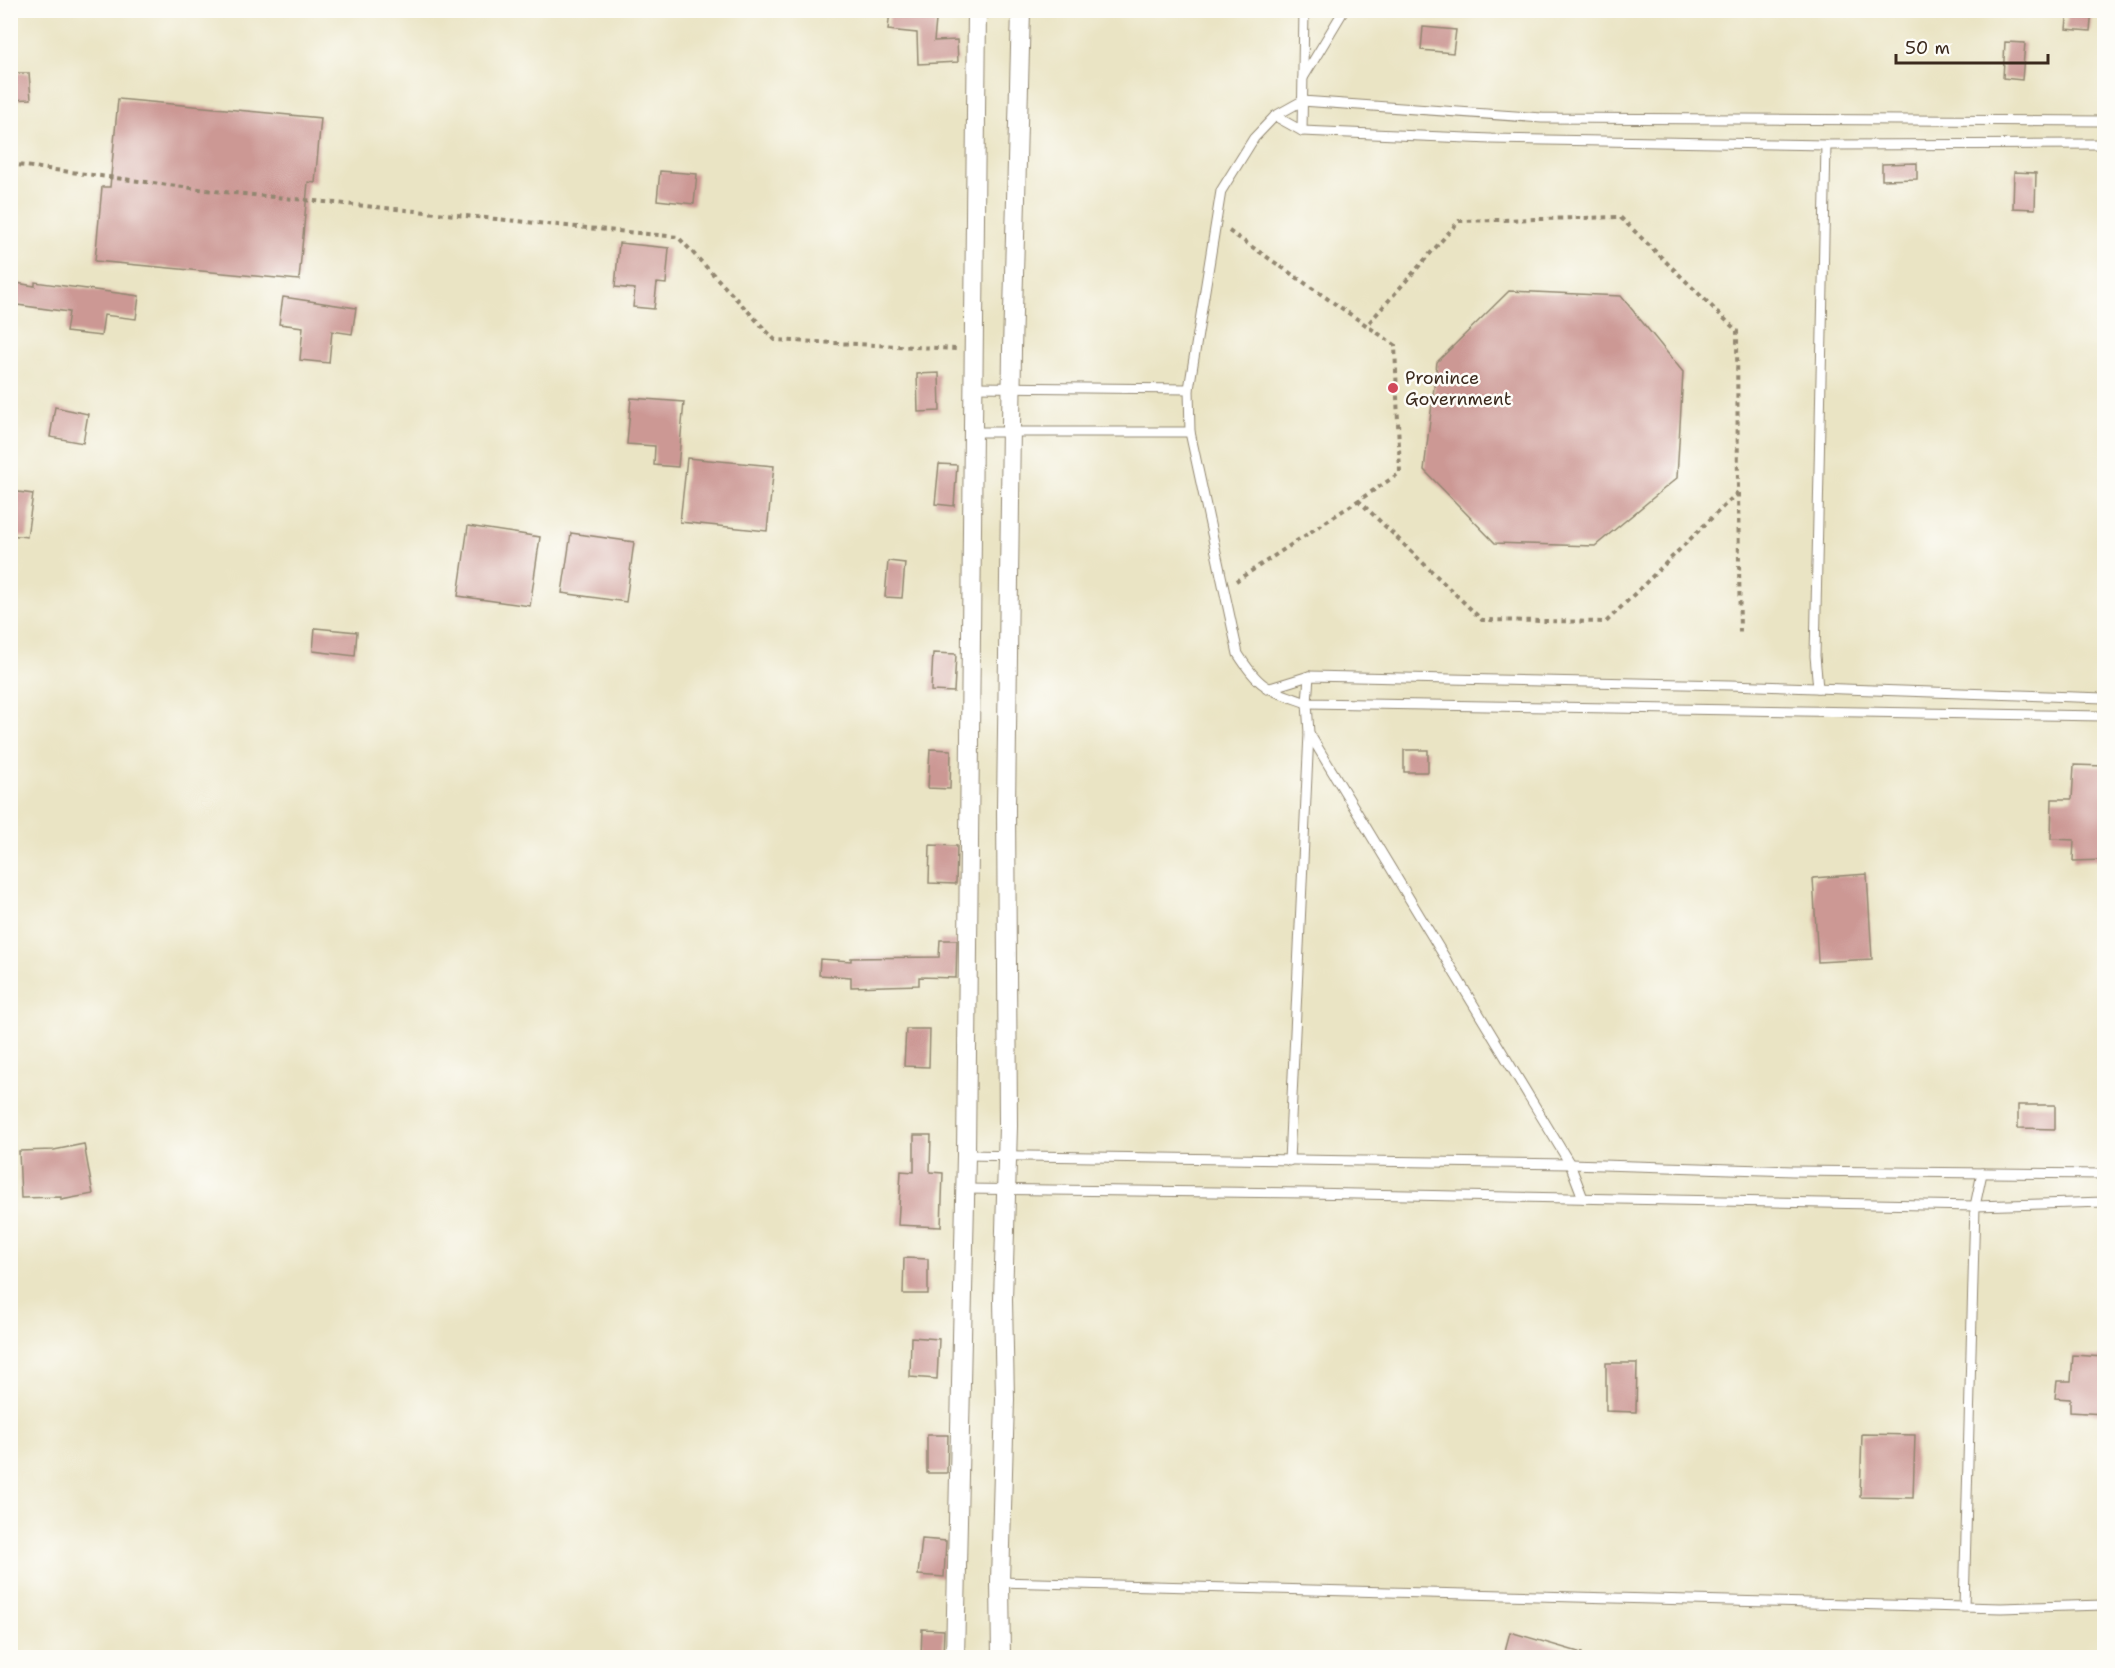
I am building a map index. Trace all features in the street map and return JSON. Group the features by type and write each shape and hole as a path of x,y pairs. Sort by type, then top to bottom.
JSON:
{"street":[{"path":"955,1658 966,1155 977,10"},
{"path":"1001,1658 1000,1582 1005,1399 1003,1300 1007,1156 1006,807 1011,432 1021,10"}],"lane":[{"path":"1302,131 1304,10"},
{"path":"1302,78 1344,10"},
{"path":"2104,121 1542,118 1302,100 1275,116 1254,138 1221,191 1190,389 1190,432 1238,654 1252,676 1267,689 1307,703 2104,716"},
{"path":"1275,116 1302,131 1491,139 1826,145 2104,144"},
{"path":"1818,688 1815,644 1826,145"},
{"path":"973,387 1190,389"},
{"path":"973,432 1190,432"},
{"path":"1288,1161 1309,733 1307,703 1309,676"},
{"path":"1267,689 1309,676 1818,688 2104,698"},
{"path":"1309,733 1570,1164 1583,1198"},
{"path":"966,1155 1570,1164 1793,1172 2104,1174"},
{"path":"1964,1607 1975,1206 1982,1173"},
{"path":"965,1189 1975,1206 2104,1202"},
{"path":"1000,1582 1964,1607 2104,1605"}],"path":[{"path":"10,164 214,191 678,237 775,340 974,350"},
{"path":"1367,325 1460,221 1620,217 1737,331 1740,633"},
{"path":"1216,222 1395,345 1400,473 1223,590"},
{"path":"1358,500 1482,620 1606,622 1738,492"}],"building":[{"path":"890,10 937,10 934,41 957,40 958,62 918,64 917,33 888,30"},
{"path":"2068,10 2092,10 2090,31 2066,29"},
{"path":"1423,27 1456,30 1453,53 1421,50"},
{"path":"2005,42 2025,43 2022,80 2003,78"},
{"path":"10,73 29,73 31,99 10,100"},
{"path":"118,99 321,118 315,183 308,182 299,280 95,261 102,187 110,187"},
{"path":"1917,163 1917,179 1882,180 1882,164"},
{"path":"660,171 697,174 694,204 657,200"},
{"path":"2014,172 2036,173 2035,209 2013,208"},
{"path":"619,243 669,248 666,284 657,283 654,309 633,307 635,289 615,287"},
{"path":"10,282 35,286 35,282 139,296 136,319 104,315 101,336 66,332 69,312 10,304"},
{"path":"1509,291 1621,296 1683,372 1677,478 1595,546 1495,543 1424,470 1437,362"},
{"path":"283,297 356,308 352,334 332,331 329,363 300,360 303,327 279,324"},
{"path":"939,373 940,411 918,412 917,374"},
{"path":"631,398 684,402 678,467 654,465 655,446 627,444"},
{"path":"55,407 88,414 83,443 50,437"},
{"path":"687,458 774,466 767,531 680,522"},
{"path":"939,464 957,465 954,506 935,504"},
{"path":"10,491 33,494 27,537 10,535"},
{"path":"468,526 540,537 530,606 458,596"},
{"path":"571,533 634,542 626,602 562,593"},
{"path":"888,561 905,563 902,598 885,597"},
{"path":"315,628 357,632 355,656 313,651"},
{"path":"933,653 956,654 954,692 931,691"},
{"path":"930,749 951,750 950,789 928,788"},
{"path":"1404,750 1428,750 1428,772 1404,772"},
{"path":"2074,765 2104,766 2104,860 2073,861 2074,840 2051,839 2052,799 2072,799"},
{"path":"930,845 957,846 956,884 929,883"},
{"path":"1867,874 1872,959 1818,962 1813,878"},
{"path":"940,940 957,940 956,978 919,977 919,985 851,987 851,977 819,975 820,959 851,961 851,958 939,957"},
{"path":"906,1029 930,1029 929,1067 904,1066"},
{"path":"2018,1105 2055,1105 2055,1129 2018,1128"},
{"path":"914,1135 931,1135 930,1172 943,1173 941,1227 898,1225 901,1171 914,1172"},
{"path":"84,1144 93,1194 61,1200 61,1197 21,1198 19,1151 54,1150"},
{"path":"904,1258 928,1259 928,1294 903,1294"},
{"path":"911,1337 939,1339 937,1379 910,1377"},
{"path":"2073,1355 2104,1357 2104,1414 2070,1412 2070,1399 2055,1398 2057,1381 2071,1381"},
{"path":"1606,1363 1637,1363 1636,1412 1606,1411"},
{"path":"1862,1434 1915,1435 1913,1498 1860,1497"},
{"path":"927,1435 948,1435 947,1473 927,1473"},
{"path":"922,1539 946,1541 944,1577 918,1575"},
{"path":"922,1629 944,1630 943,1658 921,1658"},
{"path":"1510,1632 1582,1653 1581,1658 1503,1658"}],"place":[{"name":"Pronince Government","path":"1393,388"}]}
